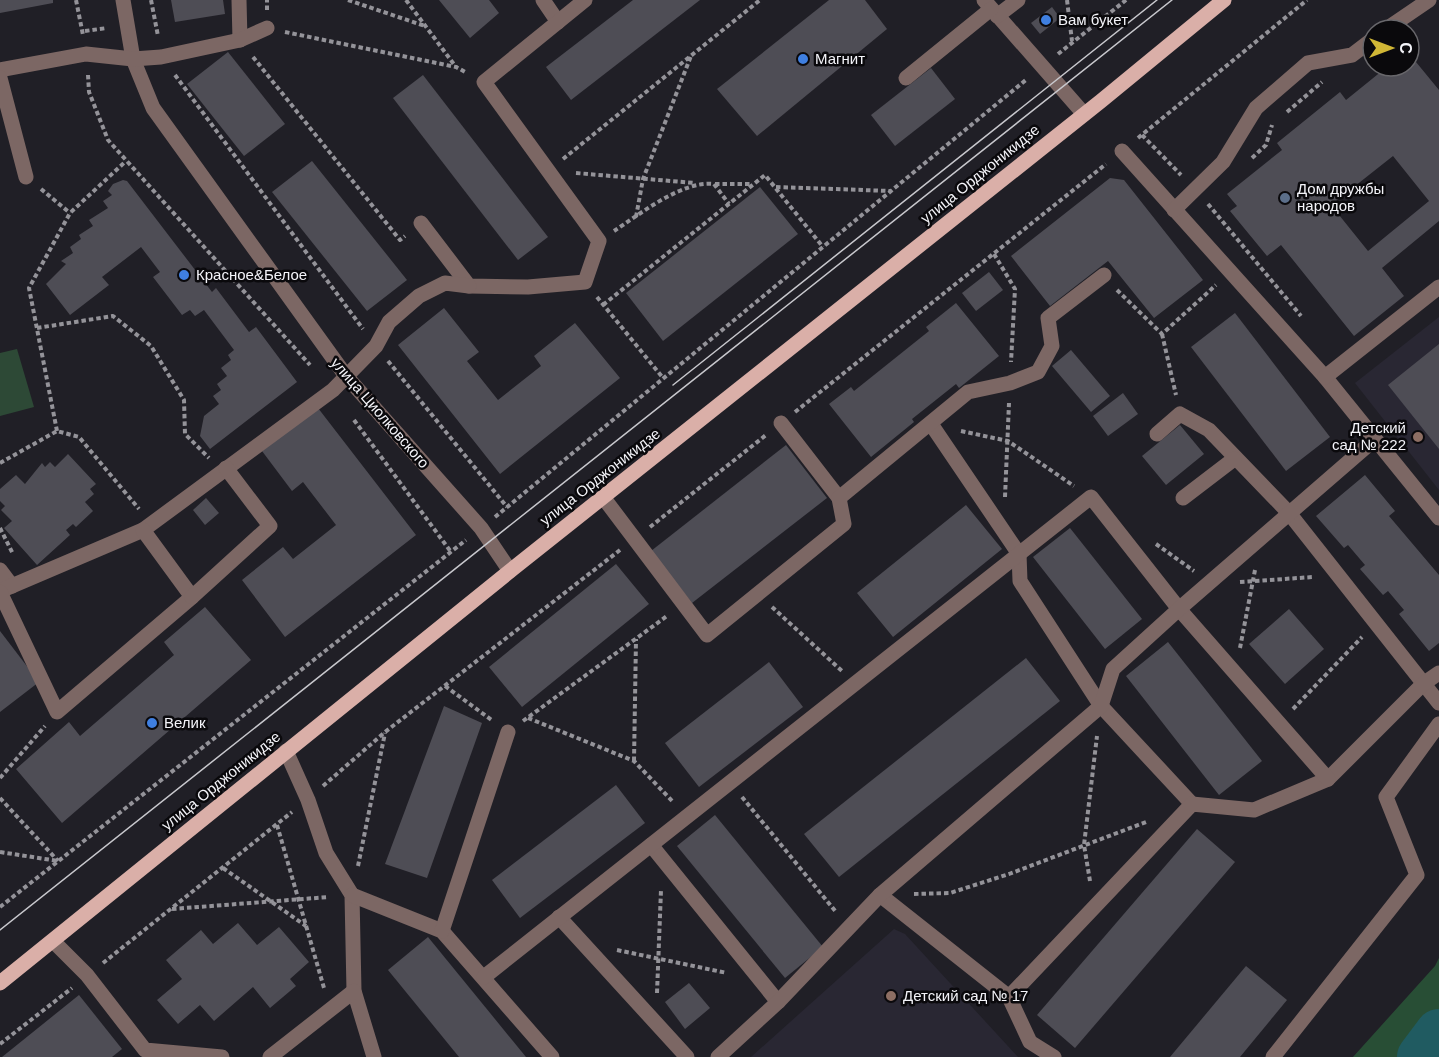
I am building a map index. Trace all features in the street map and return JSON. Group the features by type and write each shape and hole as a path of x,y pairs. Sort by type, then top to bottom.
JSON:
{"main road":[{"name":"улица Орджоникидзе","path":"0,983 510,571 1224,0"}],"street":[{"name":"улица Циолковского","path":"123,0 133,59 153,108 346,376 481,528 510,571"},
{"path":"239,0 240,40"},
{"path":"543,0 558,22"},
{"path":"4,590 147,527 333,390 376,346 389,322 419,296 445,283 469,286 528,287 585,282 598,241 484,82 585,0"},
{"path":"906,78 991,8 1017,0"},
{"path":"1403,18 1429,0"},
{"path":"991,8 1084,114"},
{"path":"0,70 86,54 133,59 161,57 240,40 267,28"},
{"path":"1174,210 1222,162 1256,108 1308,63 1352,55 1361,48"},
{"path":"0,78 26,177"},
{"path":"1122,152 1325,377 1439,518"},
{"path":"421,223 469,286"},
{"path":"839,498 932,424 968,392 1010,383 1038,372 1052,346 1048,318 1104,276"},
{"path":"1325,377 1439,287"},
{"path":"1157,434 1180,414 1209,430 1234,459 1289,513 1439,703"},
{"path":"603,497 707,635 844,524 839,498 781,423"},
{"path":"932,424 1019,554 1020,581 1101,706 1192,804 1254,810 1328,779 1423,684 1439,673"},
{"path":"718,1057 778,1002 880,895 1101,706 1113,669 1375,439"},
{"path":"1183,498 1234,459"},
{"path":"0,570 4,590 57,712 192,597 270,526 224,470"},
{"path":"484,977 1091,497 1179,609 1328,779"},
{"path":"147,527 192,597"},
{"path":"1273,1057 1417,875 1386,797 1439,723"},
{"path":"442,932 508,732"},
{"path":"286,752 308,800 326,853 352,895 354,991 374,1057"},
{"path":"1009,997 1192,804"},
{"path":"651,845 778,1002"},
{"path":"352,895 442,932 484,977 552,1057"},
{"path":"880,895 1009,997 1030,1042 1054,1057"},
{"path":"559,917 687,1057"},
{"path":"52,941 87,975 141,1054 222,1057"},
{"path":"270,1057 354,991"}],"path":[{"path":"76,0 86,54 89,92 108,140 333,390"},
{"path":"151,0 161,57 376,346 507,507"},
{"path":"267,0 267,28 456,68 406,0"},
{"path":"348,0 426,26"},
{"path":"549,171 760,0"},
{"path":"1067,0 1072,42"},
{"path":"0,907 481,528 1126,0"},
{"path":"0,1044 308,800 385,732 635,539 1122,152 1307,0"},
{"path":"240,40 400,240 421,223"},
{"path":"636,217 643,179 691,56"},
{"path":"1249,161 1266,145 1271,125 1328,77"},
{"path":"1142,135 1196,190 1304,319"},
{"path":"57,431 29,288 70,213 126,161"},
{"path":"549,171 697,183 754,184"},
{"path":"603,305 765,175 823,247"},
{"path":"26,177 70,213"},
{"path":"598,241 697,183"},
{"path":"714,184 729,204"},
{"path":"775,187 891,192"},
{"path":"1162,334 1230,272"},
{"path":"1104,276 1162,334 1180,414"},
{"path":"585,282 663,378"},
{"path":"37,328 113,316 151,346 184,400 185,434 224,470"},
{"path":"354,419 451,552"},
{"path":"0,463 57,431 79,437 147,527"},
{"path":"1235,672 1263,536"},
{"path":"758,594 855,684"},
{"path":"445,686 508,732 684,604"},
{"path":"1279,723 1375,623"},
{"path":"634,761 636,639"},
{"path":"1095,907 1084,845 1101,706"},
{"path":"0,778 57,712"},
{"path":"527,718 634,761 687,816"},
{"path":"170,909 299,901 352,895 385,732"},
{"path":"730,782 849,927"},
{"path":"0,798 58,861"},
{"path":"880,895 950,893 1149,821"},
{"path":"277,825 330,1010"},
{"path":"0,852 58,861"},
{"path":"656,1022 662,859"},
{"path":"223,867 306,926"},
{"path":"582,942 760,980"}],"shaded area":[{"name":"Детский сад № 222","path":"1439,317 1439,490 1355,383"},
{"name":"Детский сад № 17","path":"894,929 905,934 1018,1057 751,1057"}],"green space":[{"path":"17,349 34,407 0,416 0,353"},
{"path":"1439,958 1439,1057 1353,1057 1435,966"}],"building":[{"path":"0,0 53,0 53,3 0,13"},
{"path":"171,0 223,0 225,14 175,22"},
{"path":"439,0 489,0 499,13 470,38"},
{"path":"633,0 700,0 571,100 546,67"},
{"name":"Магнит","path":"829,0 865,0 887,29 757,136 717,89"},
{"name":"Вам букет","path":"1052,7 1060,18 1040,34 1031,23"},
{"path":"228,52 285,124 244,156 187,84"},
{"path":"931,68 955,99 895,146 871,115"},
{"name":"Дом дружбы народов","path":"1421,68 1439,90 1439,221 1382,268 1404,296 1354,336 1281,245 1267,256 1230,211 1237,206 1227,194 1282,150 1277,143 1340,92 1346,100 1373,78 1421,78","holes":["1393,156 1429,201 1368,251 1331,205"]},
{"path":"423,75 548,237 518,260 393,98"},
{"path":"312,161 407,280 367,311 272,192"},
{"path":"1110,178 1124,180 1203,280 1154,318 1108,261 1050,306 1011,256"},
{"path":"123,180 127,181 212,292 216,288 249,332 256,327 297,382 210,449 200,436 204,416 219,404 213,396 221,390 217,384 227,376 221,368 231,360 228,355 234,350 204,310 195,316 190,310 182,315 153,277 160,272 141,247 102,277 109,285 70,315 46,284 66,264 61,261 73,253 70,247 81,239 79,235 93,226 89,220 108,208 103,201 112,195 108,191 113,184"},
{"path":"760,187 798,234 663,341 626,293"},
{"path":"989,272 1003,290 976,311 962,293"},
{"path":"956,303 999,356 959,388 956,384 912,419 914,422 871,457 829,404 851,387 854,391 929,331 926,327"},
{"path":"444,308 479,352 467,361 498,400 541,366 534,356 575,323 620,378 500,474 398,345"},
{"path":"1235,313 1330,437 1286,471 1191,347"},
{"path":"1439,344 1439,449 1388,385"},
{"path":"1071,350 1110,396 1091,412 1052,366"},
{"path":"1123,393 1138,414 1108,436 1093,416"},
{"path":"318,408 416,535 285,637 242,580 283,547 293,559 336,525 303,482 292,491 262,451"},
{"path":"1180,425 1204,454 1166,485 1142,456"},
{"path":"786,445 827,498 692,603 651,551"},
{"path":"68,454 96,484 90,489 94,494 85,502 93,511 76,527 73,524 66,530 70,535 37,565 4,528 12,521 1,510 5,506 0,501 0,489 16,475 25,484 42,463 45,467 50,462 55,467"},
{"path":"1365,475 1395,511 1389,516 1439,575 1439,643 1429,651 1399,614 1404,610 1388,591 1383,595 1360,569 1365,565 1348,545 1344,548 1316,516"},
{"path":"206,498 219,513 205,525 193,510"},
{"path":"966,505 1002,549 893,637 857,593"},
{"path":"1070,528 1142,619 1105,649 1033,557"},
{"path":"616,564 649,604 522,707 489,667"},
{"path":"205,607 251,660 62,823 16,769 69,722 80,736 174,655 164,642"},
{"path":"1289,609 1324,649 1285,684 1249,644"},
{"path":"0,631 39,682 0,712"},
{"path":"1168,642 1262,761 1219,795 1126,676"},
{"path":"1026,658 1060,701 839,877 804,834"},
{"path":"769,662 803,707 699,787 665,743"},
{"path":"444,706 482,723 427,878 385,864"},
{"path":"616,785 645,823 520,918 492,880"},
{"path":"715,815 823,947 785,978 677,846"},
{"path":"1197,829 1235,862 1075,1048 1037,1015"},
{"path":"238,923 257,945 279,927 309,962 290,979 296,986 270,1008 253,987 214,1021 200,1005 178,1024 157,1000 182,979 166,960 201,930 213,944"},
{"path":"428,937 526,1057 459,1057 388,970"},
{"path":"1246,966 1287,1000 1240,1057 1170,1057"},
{"path":"689,983 710,1008 685,1029 665,1002"},
{"path":"79,995 122,1049 112,1057 2,1057"}],"waterway":[{"path":"1421,1057 1439,1033"}],"tram line":[{"path":"673,385 1157,0"},
{"path":"0,930 1172,0"}],"place":[{"name":"Вам букет","path":"1046,20"},
{"name":"Магнит","path":"803,59"},
{"name":"Дом дружбы народов","path":"1285,198"},
{"name":"Красное&Белое","path":"184,275"},
{"name":"Детский сад № 222","path":"1418,437"},
{"name":"Велик","path":"152,723"},
{"name":"Детский сад № 17","path":"891,996"}]}
